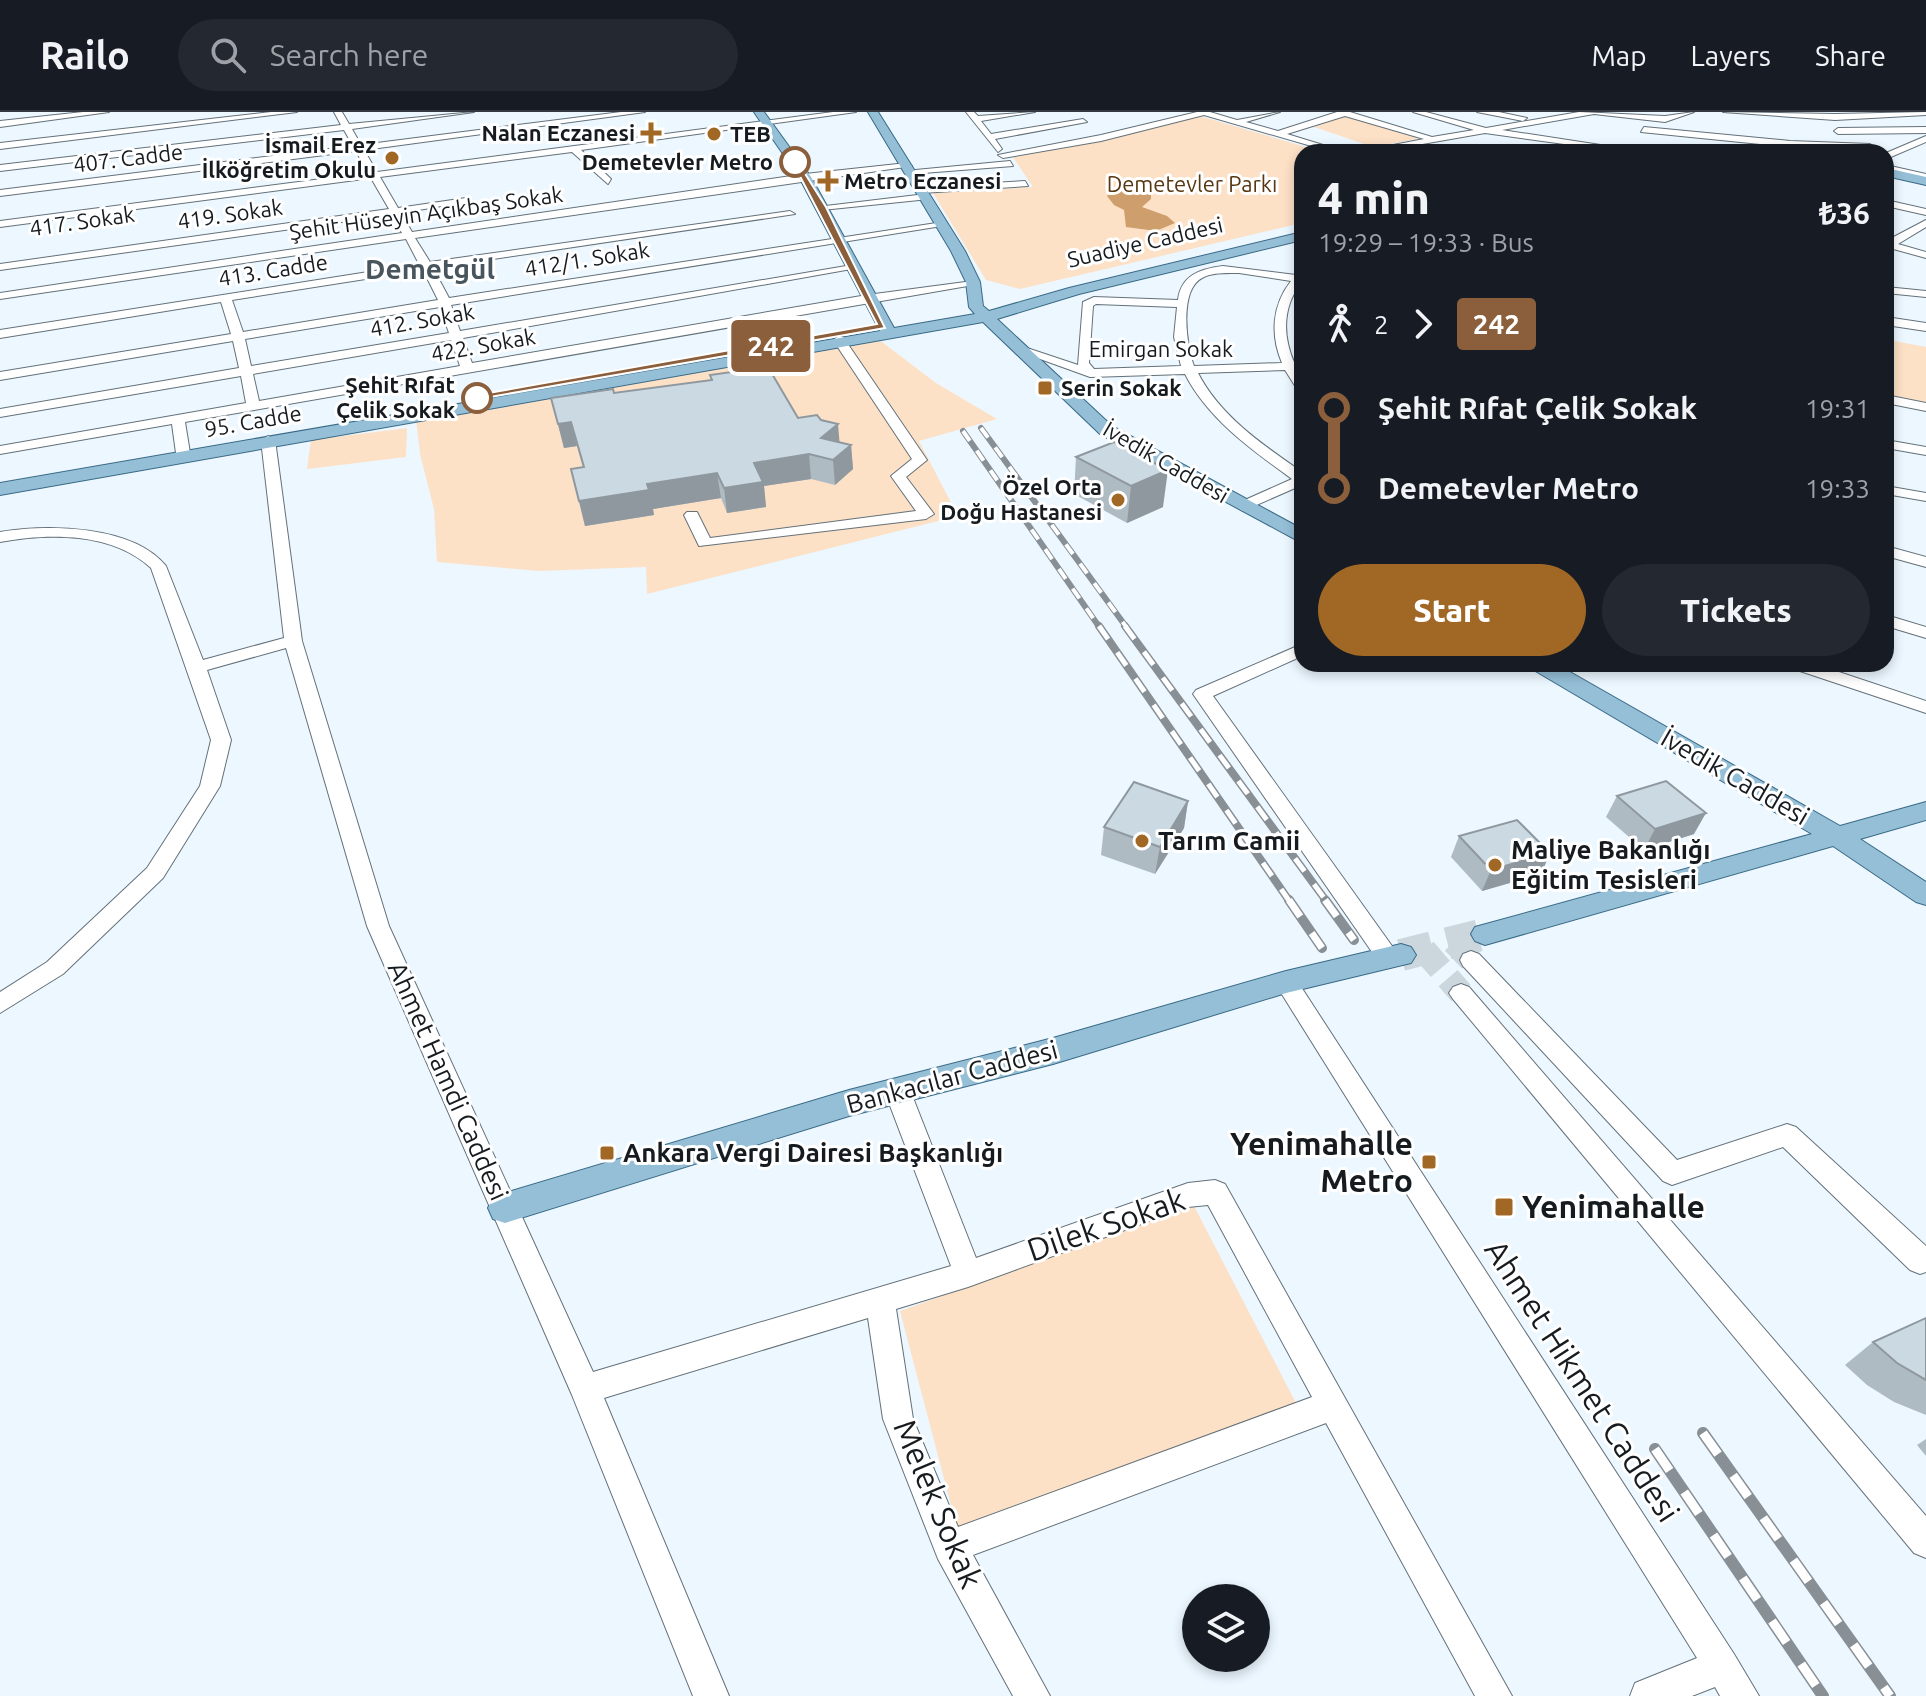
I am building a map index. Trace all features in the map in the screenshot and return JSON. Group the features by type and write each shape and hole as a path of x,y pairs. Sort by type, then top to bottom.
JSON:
{"main road":[{"path":"873,112 943,225 973,284 981,312 999,302"},
{"path":"762,118 822,207 885,329"},
{"path":"1894,174 1926,181"},
{"name":"Suadiye Caddesi","path":"999,302 1294,231"},
{"name":"Suadiye Caddesi","path":"999,302 1037,300 1294,238"},
{"path":"973,284 999,302 1009,336"},
{"name":"95. Cadde","path":"0,482 183,453 981,312"},
{"name":"İvedik Caddesi","path":"981,312 1065,393 1126,443 1294,533"},
{"name":"95. Cadde","path":"268,438 839,340 885,329"},
{"name":"95. Cadde","path":"0,489 183,453"},
{"name":"İvedik Caddesi","path":"1554,672 1838,837 1926,895"},
{"path":"1485,934 1926,811"},
{"name":"Bankacılar Caddesi","path":"505,1208 897,1090 1053,1051 1286,982 1395,957"}],"street":[{"path":"0,124 52,115 105,112"},
{"path":"0,146 293,112"},
{"path":"338,112 444,301 467,368"},
{"path":"0,168 470,112"},
{"name":"407. Cadde","path":"0,193 641,112"},
{"path":"0,224 573,148 762,118 852,112"},
{"path":"973,116 1031,112"},
{"path":"1073,112 1101,138"},
{"path":"1003,155 1101,138 1206,113 1229,112"},
{"path":"1236,122 1276,112"},
{"path":"1306,114 1332,112"},
{"path":"1417,112 1487,131 1583,144"},
{"path":"1481,112 1585,123"},
{"path":"1408,144 1594,112 1665,119 1691,117"},
{"path":"1727,112 1814,116 1926,113"},
{"path":"1206,113 1313,144"},
{"path":"1277,134 1342,113 1437,139"},
{"path":"822,207 1025,184 973,116"},
{"path":"1814,116 1864,144"},
{"path":"1891,116 1926,129"},
{"path":"989,137 1083,122"},
{"path":"1629,128 1790,144"},
{"path":"1829,131 1926,129"},
{"path":"1465,134 1500,144"},
{"path":"1894,151 1926,139"},
{"path":"573,148 608,181"},
{"name":"Şehit Hüseyin Açıkbaş Sokak","path":"0,296 191,286 408,236 806,186 908,169 1010,164"},
{"path":"371,201 400,197"},
{"name":"419. Sokak","path":"0,267 466,201"},
{"path":"1894,205 1926,212"},
{"name":"413. Cadde","path":"0,334 191,286 225,298 426,266 651,284 787,209 799,225"},
{"path":"1894,242 1926,223"},
{"name":"412/1. Sokak","path":"0,376 32,389 238,336 444,301 651,284 837,241 943,225"},
{"path":"807,237 837,241"},
{"path":"185,240 191,286"},
{"path":"1894,247 1926,255"},
{"path":"1189,263 1208,270 1234,269 1294,276"},
{"name":"412. Sokak","path":"0,413 32,389 247,371 455,335 651,284 852,268"},
{"path":"1208,270 1185,286 1179,344 1190,370 1225,421 1294,473"},
{"name":"422. Sokak","path":"0,450 467,368 651,284 867,298 973,284"},
{"path":"1294,286 1278,324 1287,367 1294,376"},
{"path":"1894,291 1926,294"},
{"path":"225,298 238,336 254,407"},
{"path":"1065,393 1090,373 1083,363 1087,304 1094,300 1183,304"},
{"path":"1894,322 1926,327"},
{"path":"692,515 705,543 926,514 898,476 920,460 839,340"},
{"name":"Emirgan Sokak","path":"1024,351 1090,373 1294,367"},
{"path":"1894,401 1926,407"},
{"path":"178,420 183,453"},
{"name":"Ahmet Hamdi Caddesi","path":"268,438 293,641 378,926 585,1389 711,1696"},
{"path":"1894,445 1926,451"},
{"path":"1243,506 1294,483"},
{"path":"1894,491 1926,497"},
{"path":"0,537 51,531 144,552 158,566 221,740 210,786 155,873 55,968 0,1004"},
{"path":"1894,553 1926,560"},
{"path":"1894,623 1926,633"},
{"path":"197,667 293,641"},
{"path":"1294,653 1202,694 1395,957"},
{"path":"1821,672 1926,707"},
{"path":"1471,960 1672,1173 1787,1135 1920,1261 1926,1259"},
{"name":"Ahmet Hikmet Caddesi","path":"1286,982 1741,1696"},
{"path":"1461,993 1926,1541"},
{"path":"897,1090 968,1274"},
{"name":"Dilek Sokak","path":"585,1389 968,1274 1188,1195 1215,1192 1494,1696"},
{"name":"Melek Sokak","path":"880,1300 898,1419 950,1547 1032,1696"},
{"path":"950,1547 1332,1405"},
{"path":"1648,1696 1722,1666"}],"green space":[{"name":"Demetevler Parkı","path":"1200,116 1296,144 1294,225 1020,289 986,280 933,193 1033,187 1013,157 1099,141"},
{"path":"1343,116 1417,139 1364,144 1311,126"},
{"path":"878,339 936,383 997,419 919,441 958,516 647,594 646,567 539,571 437,562 434,509 420,454 416,419"},
{"path":"1894,341 1926,347 1926,403 1894,396"},
{"path":"407,428 406,457 307,469 311,440"},
{"path":"1194,1206 1296,1403 957,1528 900,1311"}],"shaded area":[{"path":"1130,186 1151,190 1151,199 1142,207 1167,216 1175,223 1156,231 1126,227 1124,210 1114,205 1107,196 1115,188"}],"building":[{"path":"768,367 798,418 817,415 821,420 838,424 821,438 851,445 833,460 809,454 754,463 763,482 724,488 717,473 647,484 649,490 579,501 571,469 584,467 571,422 558,424 551,398 712,380 710,375"},
{"path":"1114,442 1168,470 1131,486 1076,457"},
{"path":"1666,781 1706,813 1655,829 1617,796"},
{"path":"1134,782 1188,801 1160,847 1104,827"},
{"path":"1517,820 1550,853 1491,870 1459,836"},
{"path":"1926,1318 1926,1380 1897,1363 1873,1342"}],"tunnel":[{"path":"1401,955 1485,934"},
{"path":"1454,942 1471,960"},
{"path":"1424,950 1461,993"}],"railway":[{"path":"981,428 1127,628"},
{"path":"963,431 1100,628"},
{"path":"1099,626 1290,902"},
{"path":"1125,626 1327,902"},
{"path":"1289,900 1322,948"},
{"path":"1325,900 1354,940"},
{"path":"1703,1433 1890,1696"},
{"path":"1655,1449 1823,1696"}],"bus line":[{"name":"242","path":"477,398 882,326 822,207 795,162"}],"place":[{"name":"Nalan Eczanesi","path":"651,133"},
{"name":"TEB","path":"714,134"},
{"name":"İsmail Erez İlköğretim Okulu","path":"392,158"},
{"name":"Demetevler Metro","path":"795,162"},
{"name":"Metro Eczanesi","path":"828,181"},
{"name":"Serin Sokak","path":"1045,388"},
{"name":"Şehit Rıfat Çelik Sokak","path":"477,398"},
{"name":"Özel Orta Doğu Hastanesi","path":"1118,500"},
{"name":"Tarım Camii","path":"1142,841"},
{"name":"Maliye Bakanlığı Eğitim Tesisleri","path":"1495,865"},
{"name":"Ankara Vergi Dairesi Başkanlığı","path":"607,1153"},
{"name":"Yenimahalle Metro","path":"1429,1162"},
{"name":"Yenimahalle","path":"1504,1207"}],"district":[{"name":"Demetgül","path":"430,269"}]}
